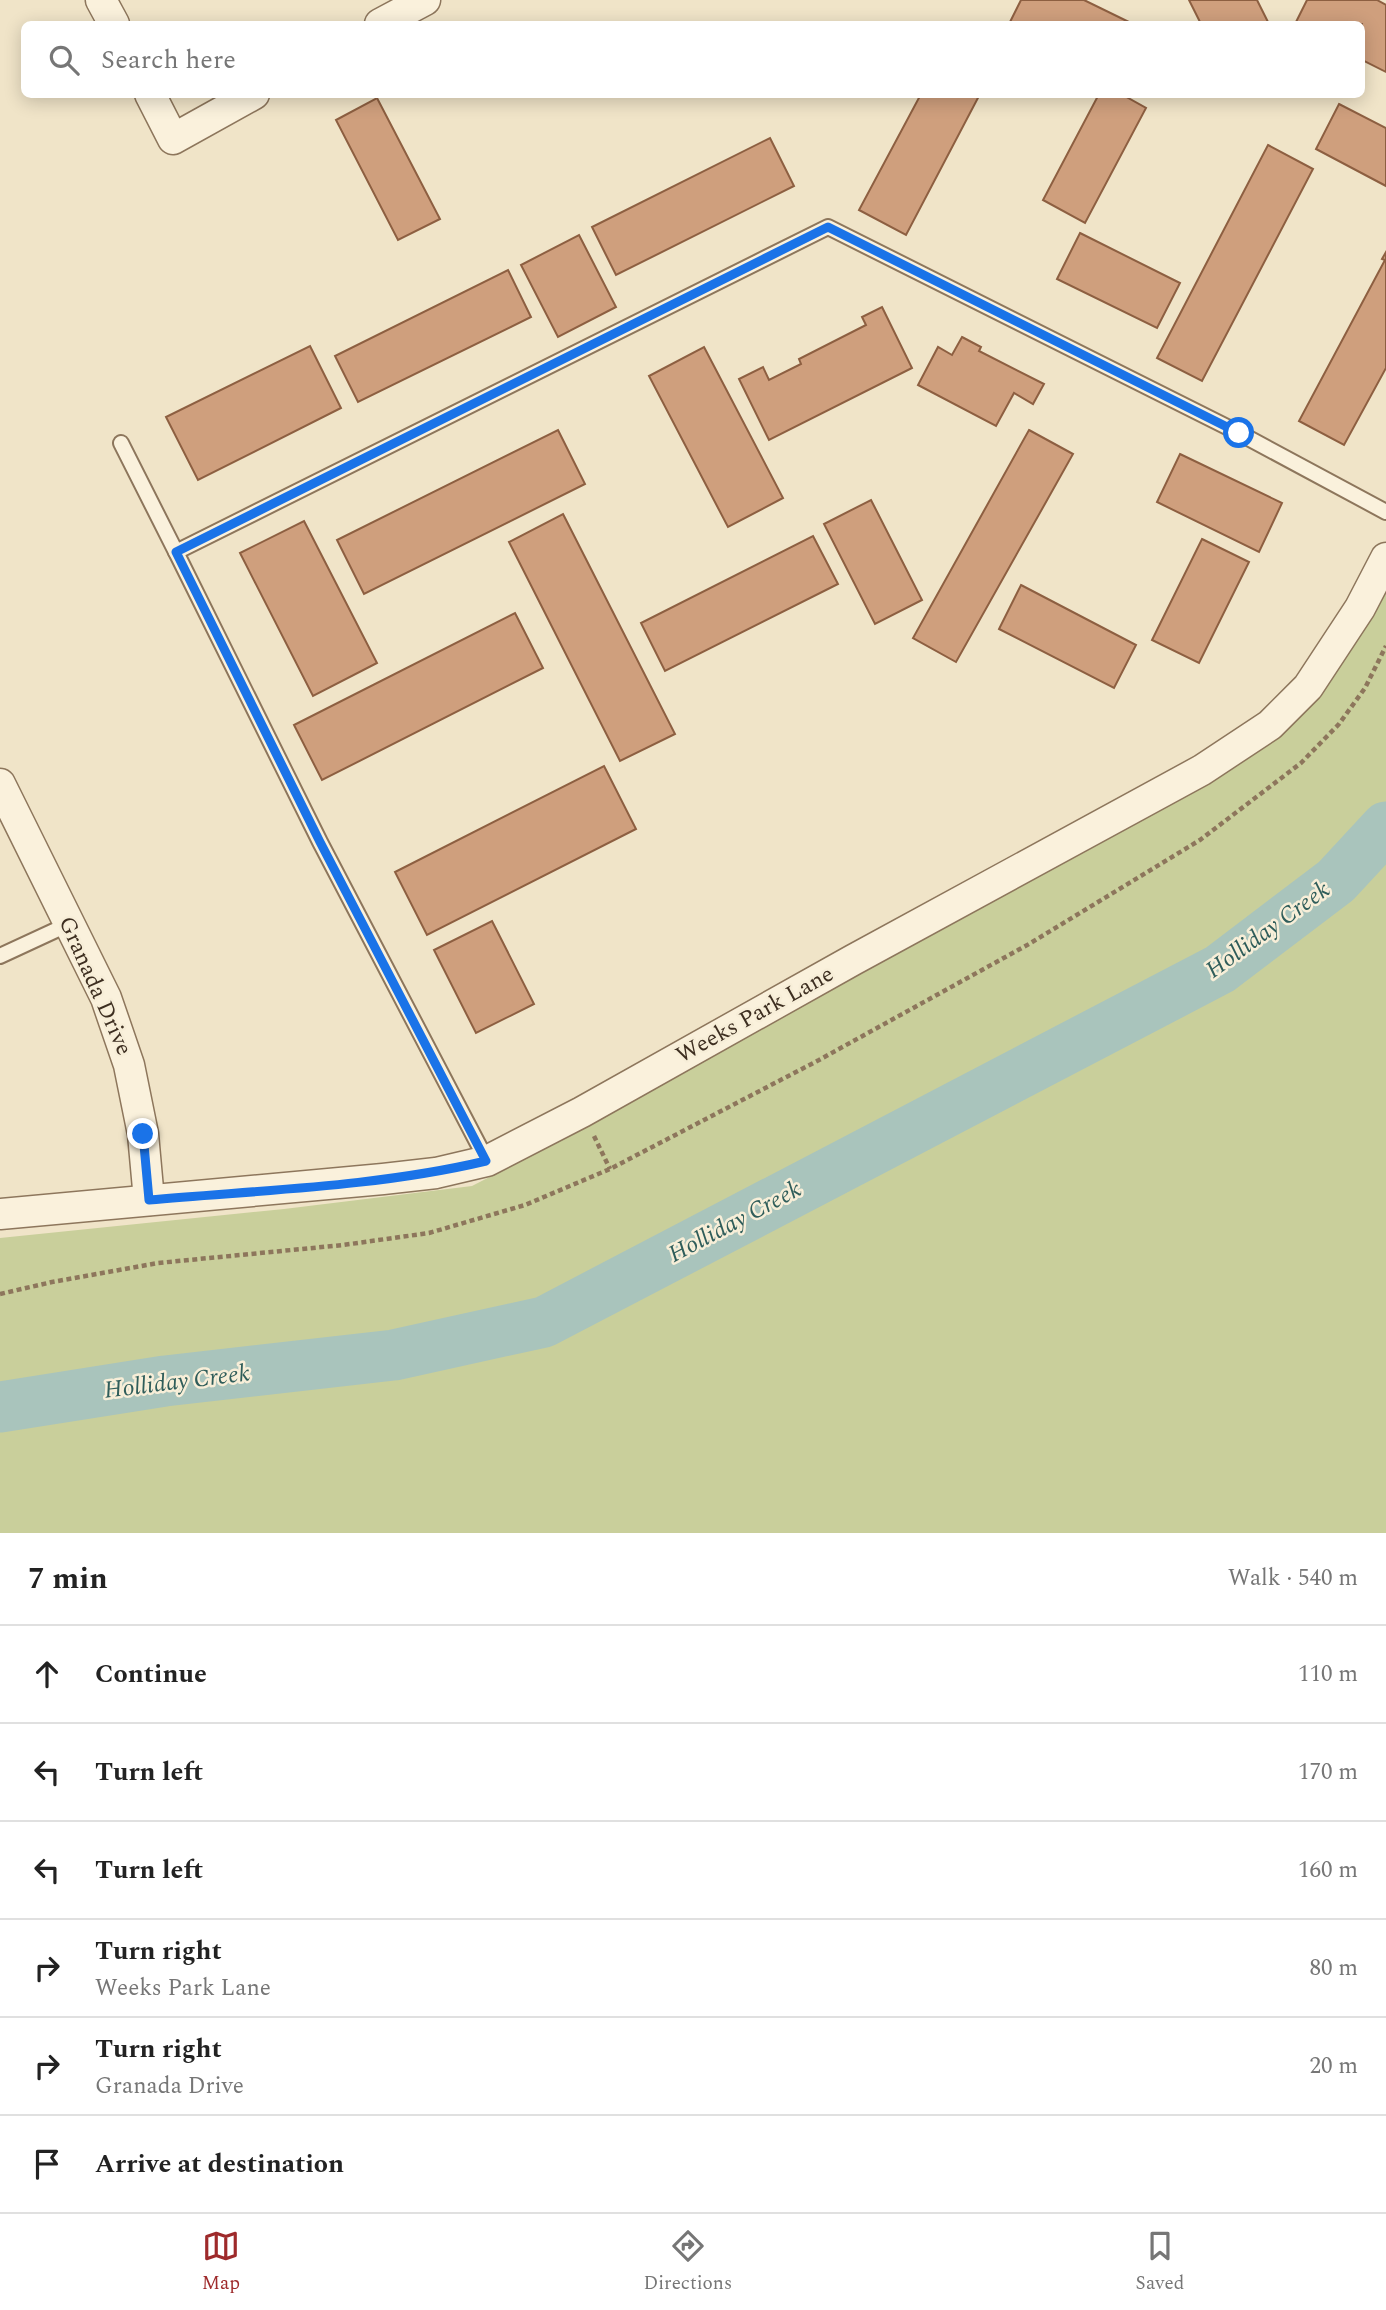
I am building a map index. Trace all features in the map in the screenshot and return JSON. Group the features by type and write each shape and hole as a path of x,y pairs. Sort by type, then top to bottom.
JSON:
{"street":[{"path":"101,0 112,21"},
{"path":"386,21 425,0"},
{"path":"152,98 173,139 247,98"},
{"name":"Weeks Park Lane","path":"0,1214 383,1180 436,1173 486,1161 582,1112 853,960 1202,771 1270,725 1308,687 1334,650 1386,558"},
{"name":"Granada Drive","path":"0,785 106,998 130,1065 143,1134 149,1200"}],"lane":[{"path":"176,552 828,227 1239,433 1386,512"},
{"path":"121,443 320,842 486,1161"},
{"path":"0,956 69,924"}],"path":[{"path":"582,1112 610,1169"}],"green space":[{"path":"1386,580 1386,1533 0,1533 0,1238 284,1209 472,1186 548,1147 832,986 1318,696 1343,661"}],"building":[{"path":"1021,0 1084,0 1127,21 1010,21"},
{"path":"1189,0 1257,0 1268,21 1200,21"},
{"path":"1307,0 1377,0 1386,5 1386,72 1365,62 1365,21 1296,21"},
{"path":"377,98 440,219 398,240 336,120"},
{"path":"919,98 978,98 906,235 859,210"},
{"path":"1097,98 1128,98 1146,108 1085,223 1043,200"},
{"path":"1339,104 1386,128 1386,186 1316,149"},
{"path":"770,138 794,186 616,275 592,227"},
{"path":"1268,145 1313,169 1202,381 1157,358"},
{"path":"1080,233 1180,283 1157,328 1057,279"},
{"path":"579,235 616,307 558,337 521,265"},
{"path":"1386,252 1386,368 1344,445 1299,421 1385,260 1382,259"},
{"path":"508,270 531,317 358,402 335,356"},
{"path":"882,307 912,368 769,440 739,379 763,367 769,380 801,364 799,359 866,325 862,317"},
{"path":"962,337 981,347 979,351 1044,384 1033,404 1014,393 996,426 918,385 938,347 952,355"},
{"path":"310,346 341,408 198,480 166,417"},
{"path":"704,347 783,498 728,527 649,376"},
{"path":"558,430 585,484 364,594 337,540"},
{"path":"1029,430 1073,454 956,662 913,638"},
{"path":"1180,454 1282,503 1259,552 1157,502"},
{"path":"871,500 922,600 875,624 824,524"},
{"path":"563,514 675,734 620,761 509,542"},
{"path":"304,521 377,663 313,696 240,553"},
{"path":"813,536 838,584 665,671 641,623"},
{"path":"1202,539 1249,562 1199,663 1152,640"},
{"path":"1021,585 1136,645 1114,688 999,629"},
{"path":"515,613 543,668 322,780 294,725"},
{"path":"604,766 636,829 427,935 395,872"},
{"path":"492,921 534,1004 476,1033 434,950"}],"waterway":[{"name":"Holliday Creek","path":"0,1407 165,1381 394,1355 544,1322 1220,969 1336,881 1386,827"}],"route":[{"path":"143,1134 149,1200 383,1180 436,1173 486,1161 320,842 176,552 828,227 1239,433"}]}
